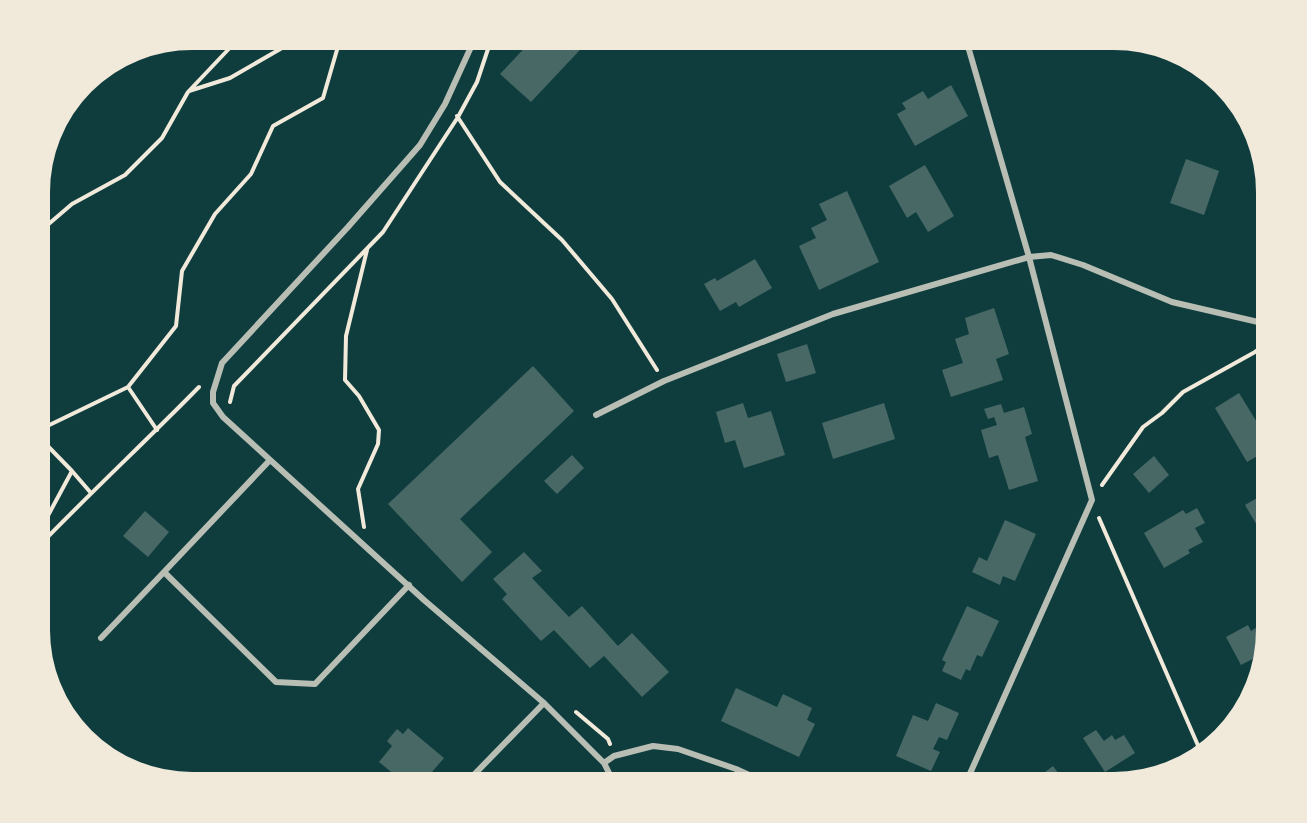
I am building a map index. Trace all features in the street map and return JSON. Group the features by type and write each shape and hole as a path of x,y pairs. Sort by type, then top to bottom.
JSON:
{"street":[{"path":"471,46 445,104 420,145 348,227 222,363 213,392 213,403 223,417 270,460 408,585 544,703 604,763 610,776"},
{"path":"968,46 1029,257 1092,500 969,776"},
{"path":"596,415 664,381 833,314 1029,257 1051,255 1083,265 1172,302 1260,322"},
{"path":"101,638 270,460"},
{"path":"164,572 276,682 315,684 408,585"},
{"path":"473,776 544,703"},
{"path":"604,763 614,756 652,746 678,749 751,776"}],"path":[{"path":"46,226 72,204 125,175 162,138 188,92 232,46"},
{"path":"188,92 230,78 282,48 291,46"},
{"path":"46,428 128,387 176,326 182,271 215,214 251,174 273,126 322,98 338,46"},
{"path":"230,404 234,387 383,232 458,117 477,82 489,46"},
{"path":"445,104 458,117 500,182 562,240 612,299 664,381"},
{"path":"357,524 365,531 358,489 378,444 380,430 359,396 345,380 346,336 367,249"},
{"path":"1199,749 1092,500 1143,427 1162,414 1183,392 1260,349"},
{"path":"46,539 222,363"},
{"path":"128,387 157,430"},
{"path":"46,443 91,493"},
{"path":"46,519 72,471"},
{"path":"573,709 608,739 614,756"}],"building":[{"path":"527,46 584,46 531,102 500,74"},
{"path":"951,85 968,116 915,146 897,114 906,109 902,103 923,91 928,99"},
{"path":"1186,159 1219,171 1204,215 1170,203"},
{"path":"925,165 954,216 928,232 916,212 907,218 889,186"},
{"path":"847,191 879,262 819,290 799,246 816,238 811,228 827,220 819,204"},
{"path":"755,259 772,288 739,307 736,302 720,311 704,284 715,278 717,281"},
{"path":"994,308 1009,354 996,359 1003,380 951,397 942,370 963,363 955,339 969,334 965,318"},
{"path":"807,344 816,373 786,382 777,354"},
{"path":"533,366 574,411 460,519 492,552 462,582 388,504"},
{"path":"1239,393 1260,427 1260,454 1247,462 1215,408"},
{"path":"743,403 748,418 771,411 785,455 744,468 735,440 725,443 716,412"},
{"path":"884,403 895,439 833,459 822,423"},
{"path":"1001,404 1004,413 1024,407 1032,434 1025,437 1038,481 1009,490 998,455 989,458 981,430 997,425 994,417 988,419 984,409"},
{"path":"572,455 584,468 557,494 544,481"},
{"path":"1154,456 1169,475 1149,493 1133,474"},
{"path":"1260,496 1260,530 1245,505"},
{"path":"1197,508 1205,523 1195,528 1203,542 1188,550 1190,553 1164,568 1144,533 1183,510 1186,514"},
{"path":"145,511 169,532 148,557 123,536"},
{"path":"1005,520 1036,534 1015,581 1003,576 1000,585 972,572 979,557 987,561"},
{"path":"524,552 542,571 532,578 569,617 582,606 618,646 632,633 669,672 642,697 604,656 590,668 554,630 541,641 502,599 507,594 493,579"},
{"path":"967,606 999,621 982,657 977,655 970,671 966,669 961,680 942,671 946,662 942,660"},
{"path":"1248,625 1251,631 1259,626 1258,656 1241,665 1226,637"},
{"path":"736,688 777,707 783,694 812,708 807,720 815,724 799,757 721,721"},
{"path":"936,703 959,713 947,740 939,737 933,749 940,752 931,771 896,756 913,715 928,721"},
{"path":"408,728 444,758 428,776 396,776 379,762 392,746 387,741 397,729 403,734"},
{"path":"1096,730 1104,741 1112,735 1115,740 1124,735 1135,753 1105,772 1083,738"},
{"path":"1053,766 1060,776 1040,776"}]}
